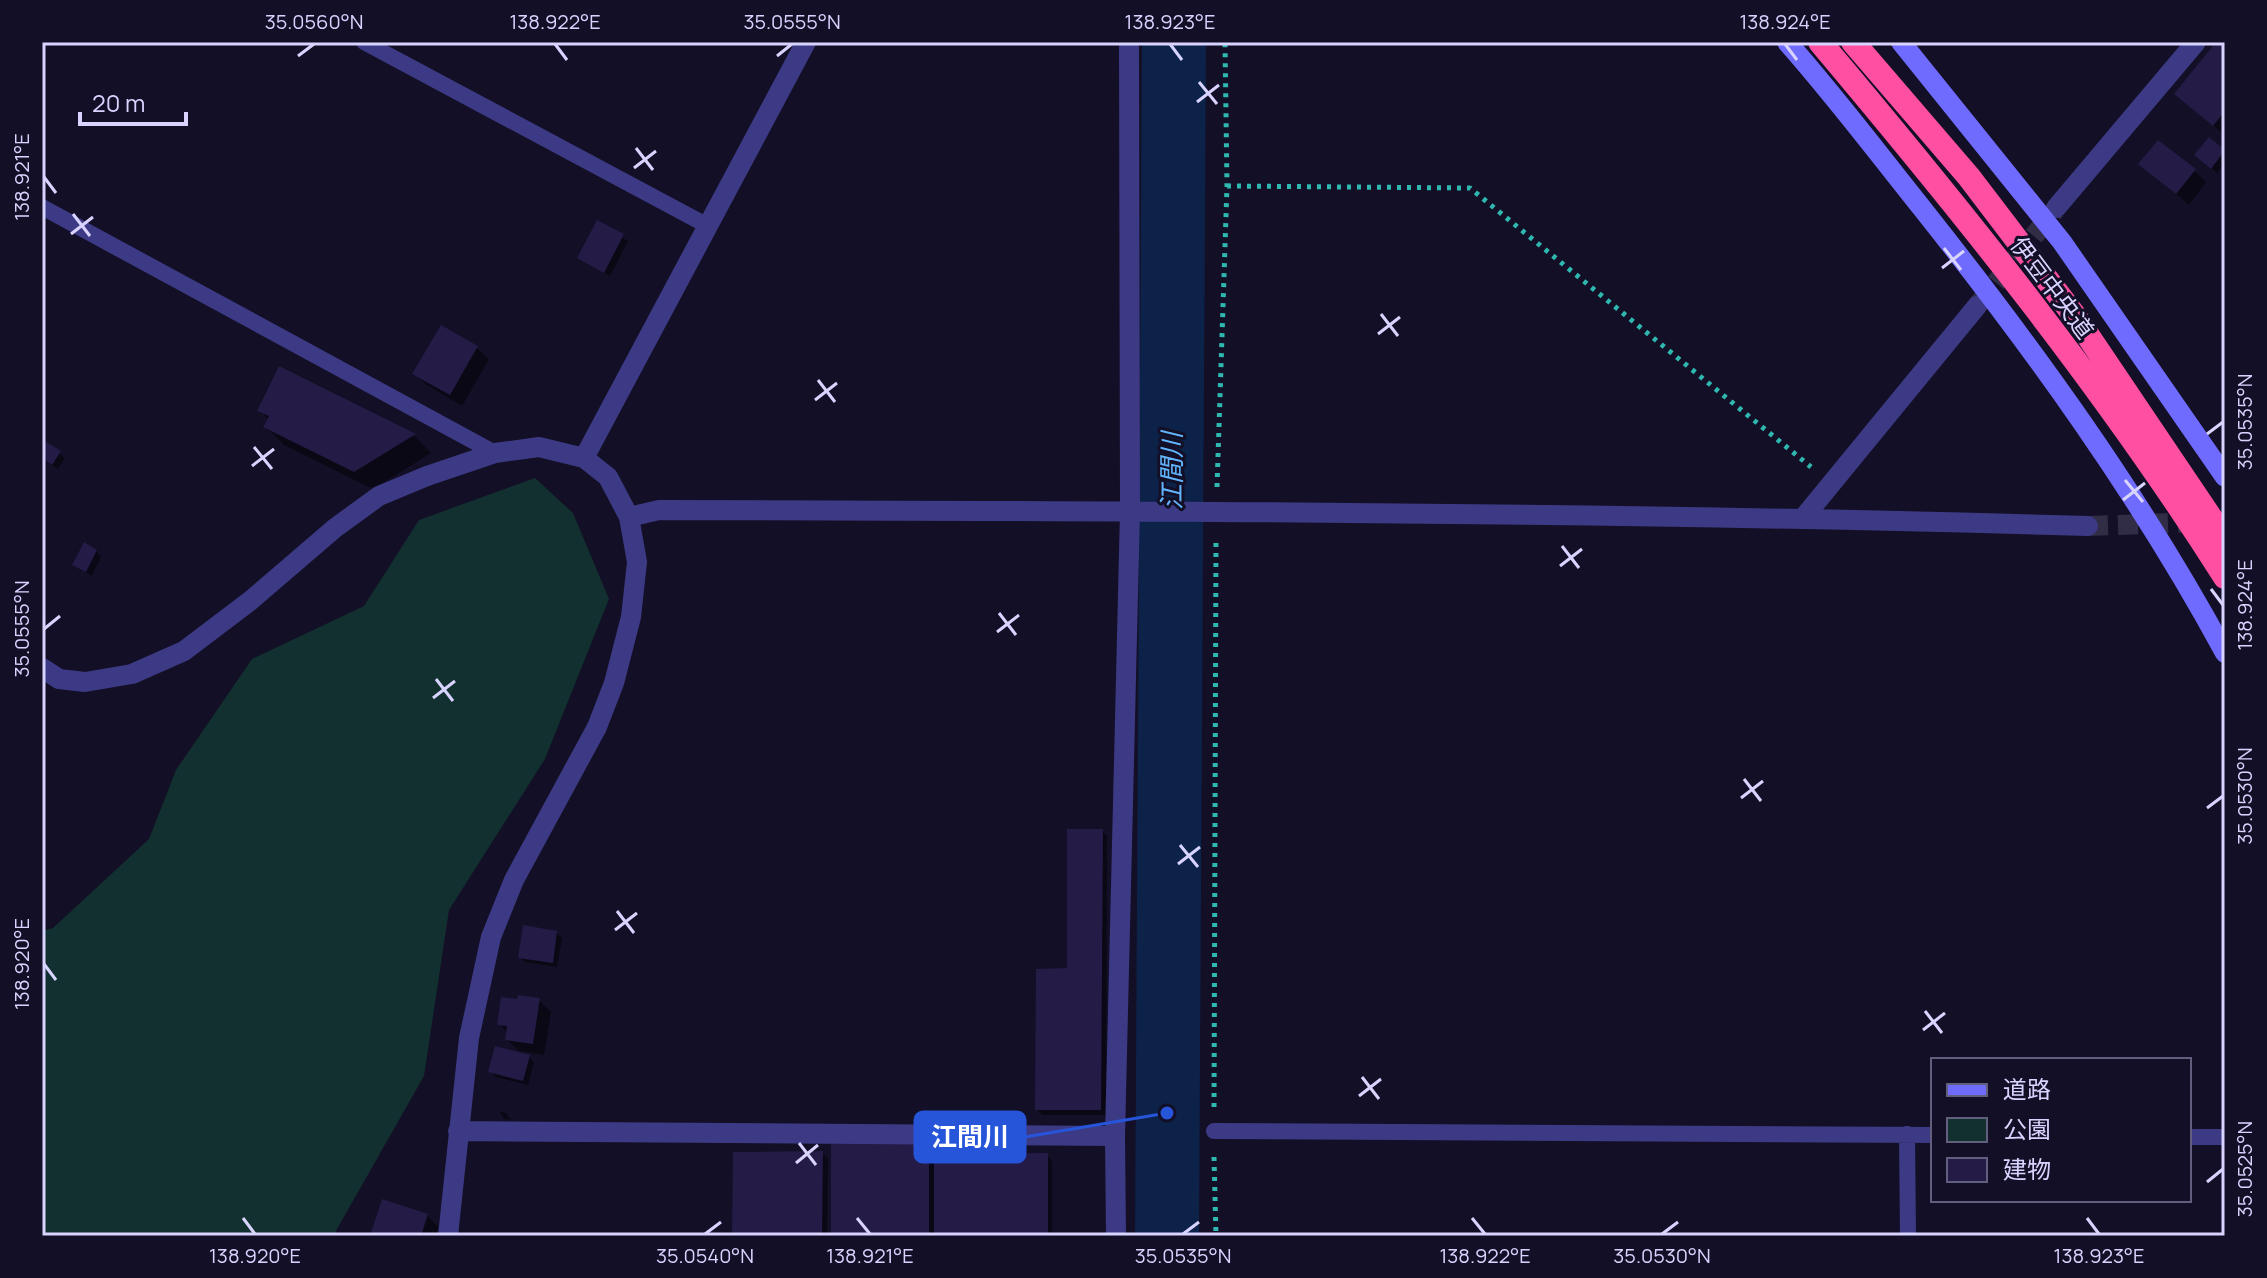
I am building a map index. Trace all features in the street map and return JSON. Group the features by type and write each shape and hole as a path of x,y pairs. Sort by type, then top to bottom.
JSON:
{"highway":[{"name":"伊豆中央道","path":"1820,42 1947,194 2052,332 2167,485 2225,577"},
{"name":"伊豆中央道","path":"1853,42 1969,177 2074,315 2225,539"}],"main road":[{"path":"1787,42 2032,352 2146,519 2186,582 2225,653"},
{"path":"1901,42 2062,242 2225,477"}],"street":[{"path":"584,458 806,42"},
{"path":"1116,1236 1115,1136 1135,511 1129,42"},
{"path":"2056,208 2196,42"},
{"path":"1804,517 1977,306"},
{"path":"42,668 59,679 85,682 132,674 184,651 379,496 495,453 539,447 584,458 608,477 629,517 637,562 631,617 614,683 597,727 514,880 491,937 469,1038 448,1236"},
{"path":"629,517 659,510 1135,511 1804,517 2088,526"},
{"path":"458,1131 1115,1136"}],"lane":[{"path":"364,42 708,226"},
{"path":"42,207 495,453"},
{"path":"1214,1131 1931,1135"},
{"path":"1907,1134 1908,1236"},
{"path":"2191,1137 2225,1137"}],"path":[{"path":"1216,1236 1212,512 1227,186 1225,42"},
{"path":"1227,186 1470,188 1831,484"}],"green space":[{"path":"535,478 573,513 609,599 545,759 449,910 424,1076 333,1236 42,1236 42,931 53,928 149,839 176,770 252,659 364,606 419,520"}],"building":[{"path":"2216,42 2225,42 2225,111 2213,126 2174,94"},
{"path":"2209,137 2225,150 2211,169 2194,155"},
{"path":"2158,140 2196,169 2176,194 2138,164"},
{"path":"597,220 624,234 604,273 577,258"},
{"path":"441,325 478,346 450,395 412,374"},
{"path":"279,366 416,434 354,472 263,427 269,416 257,411"},
{"path":"42,439 61,451 52,465 42,458"},
{"path":"84,542 97,550 86,572 72,565"},
{"path":"1067,829 1103,829 1101,1110 1035,1110 1036,969 1067,968"},
{"path":"523,925 557,931 553,963 518,958"},
{"path":"518,995 540,998 533,1044 505,1040 507,1026 497,1025 501,997 517,999"},
{"path":"495,1046 530,1055 523,1081 488,1072"},
{"path":"831,1144 929,1144 929,1236 831,1236"},
{"path":"823,1151 822,1236 732,1236 733,1152"},
{"path":"1048,1153 1048,1236 934,1236 934,1154"},
{"path":"382,1199 428,1214 421,1236 370,1236"}],"waterway":[{"name":"江間川","path":"1167,1236 1174,42"}],"tunnel":[{"path":"1977,306 2055,210"},
{"path":"2088,526 2200,522"}],"place":[{"name":"江間川","path":"1167,1113"}]}
